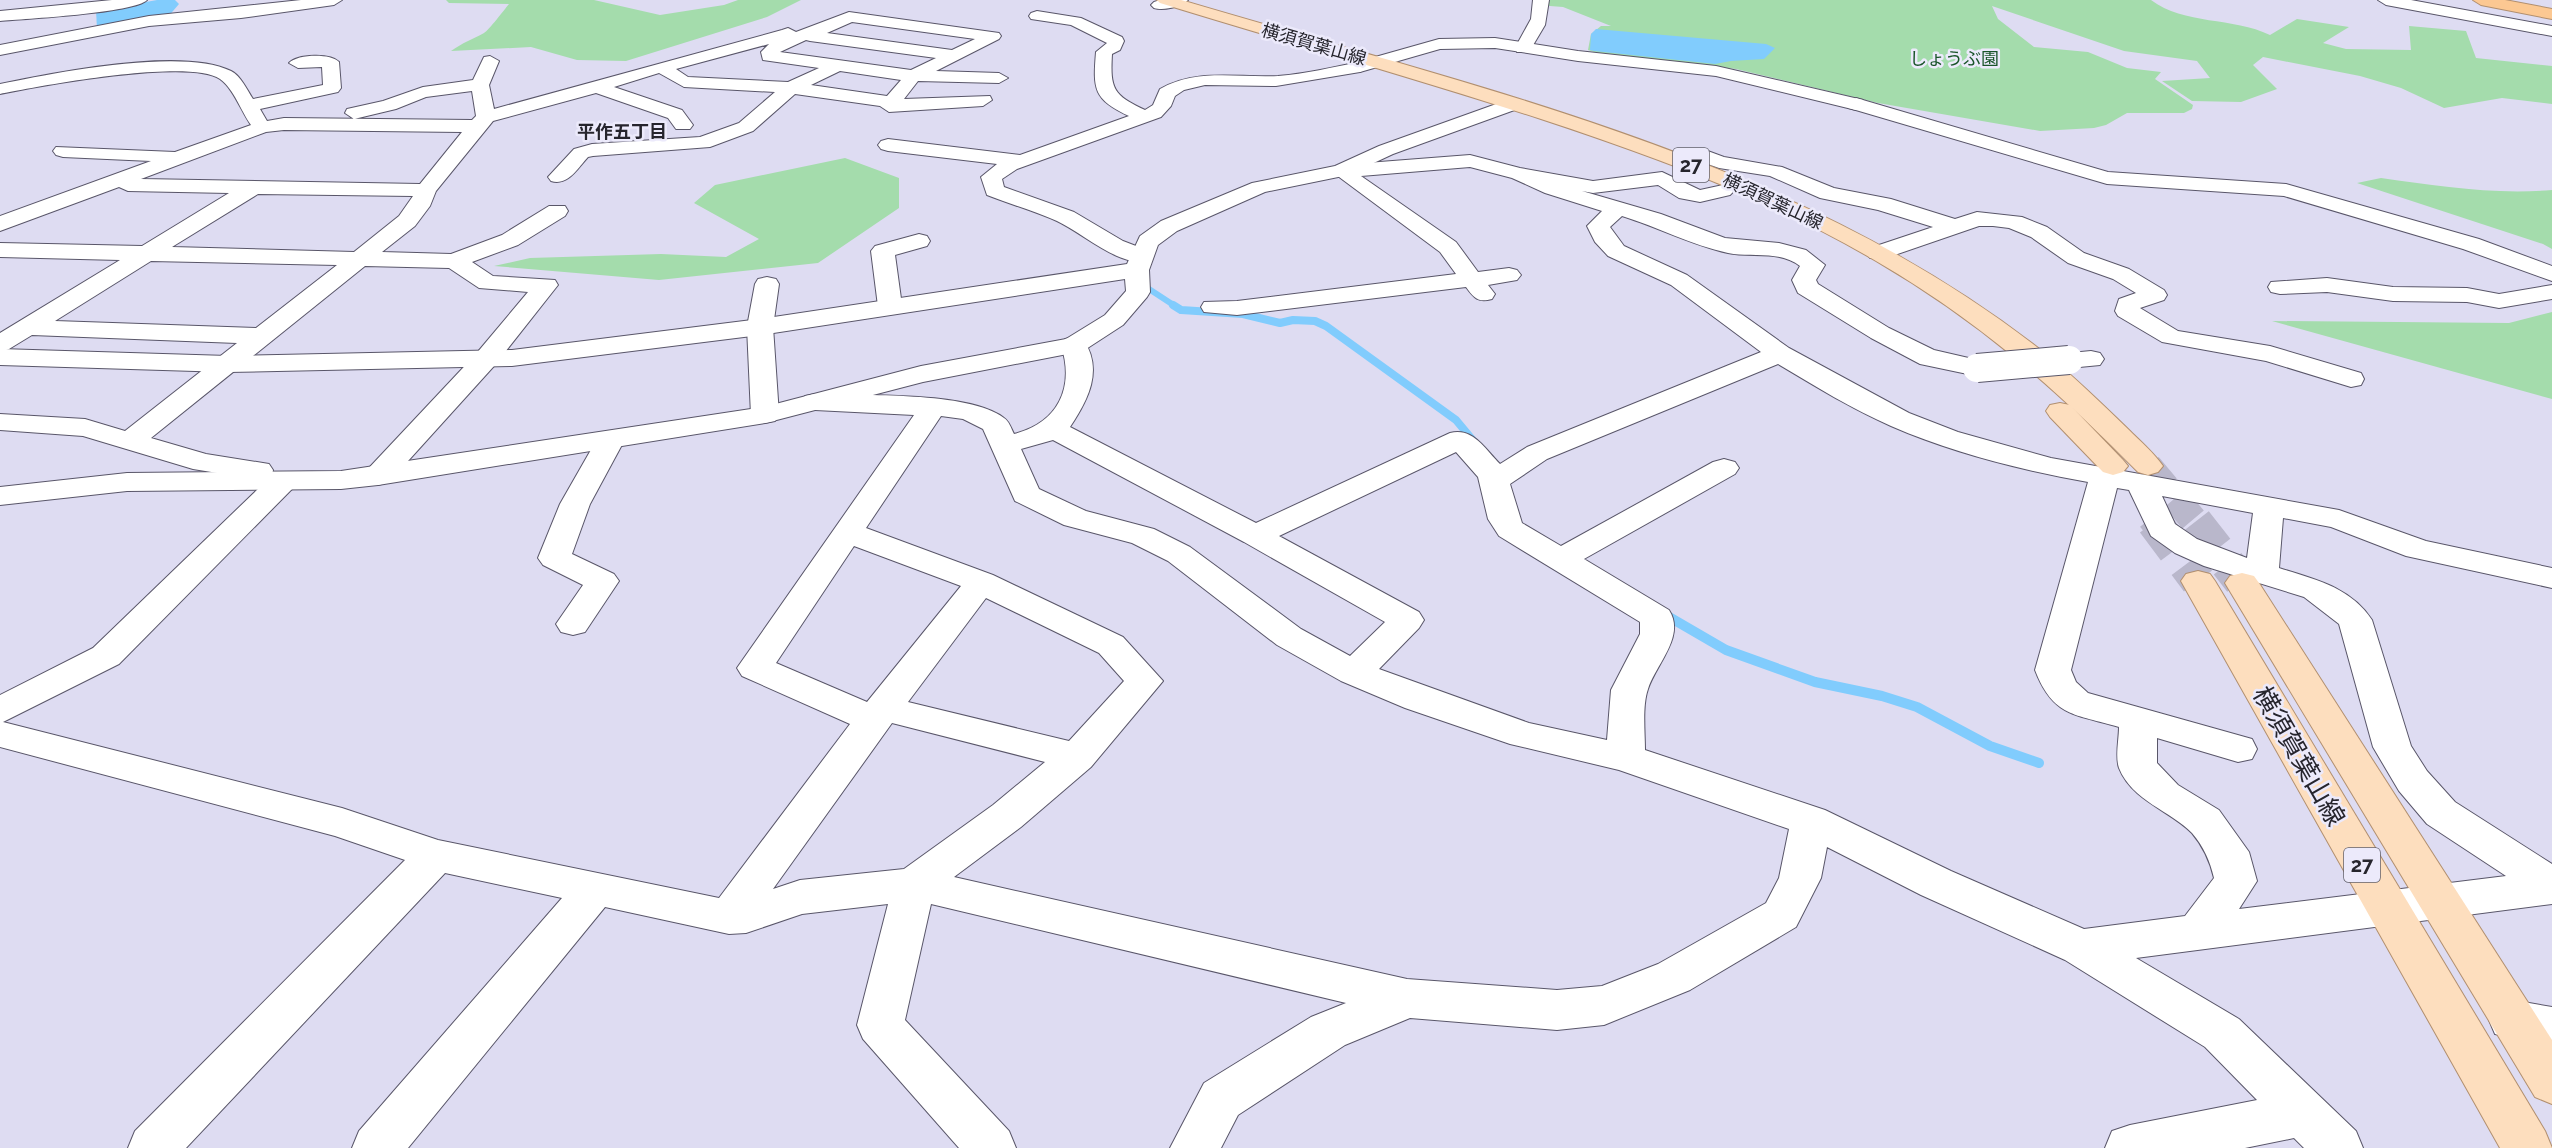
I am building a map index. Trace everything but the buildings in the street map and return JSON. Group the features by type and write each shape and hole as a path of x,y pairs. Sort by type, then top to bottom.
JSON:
{"highway":[{"path":"2481,0 2552,14"},
{"path":"2507,0 2552,8"},
{"path":"2515,0 2552,8"}],"main road":[{"name":"横須賀葉山線","path":"1163,2 1674,158 1750,189 1878,253 1926,281 2036,359 2082,400 2127,473"},
{"name":"横須賀葉山線","path":"1506,107 1656,163 1723,191 1810,232 1883,274 1985,345 2027,381"},
{"path":"2044,396 2127,473"},
{"name":"横須賀葉山線","path":"2252,579 2440,902 2532,1023 2552,1082"},
{"name":"横須賀葉山線","path":"2198,581 2527,1148"}],"street":[{"path":"0,16 87,9 139,0"},
{"path":"0,50 149,21 241,14 334,0"},
{"path":"1523,48 1536,28 1543,10 1541,0"},
{"path":"2386,0 2552,31"},
{"path":"284,124 482,122 661,67 720,54 768,38 849,17 879,4"},
{"path":"87,9 88,33"},
{"path":"1037,16 1075,21 1116,40 1114,46 1104,52 1102,81 1108,94 1124,107 1145,117"},
{"path":"983,100 967,99 900,107 889,106 913,76 993,36 849,17 837,26 781,42 769,52 769,56 913,76 999,78"},
{"path":"160,36 178,28 183,18"},
{"path":"806,35 954,55"},
{"path":"1139,263 1066,217 994,191 991,177 1022,161 1159,111 1165,104 1166,93 1174,87 1194,82 1276,81 1368,65 1439,44 1460,42 1495,43 1716,71 1856,104 2107,178 2286,190 2471,244 2552,274"},
{"path":"145,51 150,69"},
{"path":"128,442 407,221 419,206 426,190 482,122 480,85 490,61"},
{"path":"247,106 332,88 330,62 298,63"},
{"path":"0,69 22,63"},
{"path":"558,177 581,153 592,150 703,143 747,127 791,88 837,66"},
{"path":"661,67 684,82 791,88 892,102"},
{"path":"0,69 22,84"},
{"path":"0,89 22,84 150,69 213,69 228,76 262,127"},
{"path":"0,224 262,127 357,113 423,92 480,85"},
{"path":"598,88 675,114 683,125"},
{"path":"1341,171 1386,150 1506,107"},
{"path":"888,145 1022,161"},
{"path":"63,151 188,156"},
{"path":"1674,158 1704,156 1719,162 1775,171 1828,193 1883,204 1953,226"},
{"path":"0,496 61,486 341,480 378,476 765,415 921,374 1074,345 1114,320 1138,292 1139,263 1148,241 1169,226 1259,187 1341,171 1470,161 1519,174 1593,187 1662,178 1687,193 1700,196 1723,191"},
{"path":"1341,171 1448,247 1477,286"},
{"path":"1519,174 1566,196 1617,209 1719,243 1790,252 1807,258 1813,265 1804,280 1807,288 1880,333 1929,357 1946,359 1977,368 2080,359"},
{"path":"110,185 426,190"},
{"path":"8,250 60,226 133,186"},
{"path":"0,344 254,188"},
{"path":"1617,209 1598,226 1603,237 1616,251 1679,280 1780,354 1861,399 1941,436 2048,466 2127,473 2339,519 2417,549 2552,578"},
{"path":"8,250 454,261 510,240 557,211"},
{"path":"1878,253 1977,219 2014,222 2061,245 2076,258 2121,274 2155,295 2128,304 2127,311 2171,337 2270,354 2351,379"},
{"path":"890,306 884,251 919,241"},
{"path":"378,476 485,360 546,285 488,283 454,261"},
{"path":"0,357 228,364 485,360 760,327 1139,263"},
{"path":"1213,307 1237,308 1477,286 1509,275"},
{"path":"765,415 760,327 767,284"},
{"path":"2280,287 2327,285 2393,294 2467,295 2499,301 2552,292"},
{"path":"0,327 262,336"},
{"path":"1004,445 1053,429 1077,395 1081,365 1074,345"},
{"path":"1495,481 1537,453 1780,354"},
{"path":"815,402 933,407 970,412 995,424 1026,495 1074,518 1143,536 1179,554 1289,637 1353,673 1418,699 1523,735 1625,758 1811,821 1936,883 2081,947 2222,1033 2301,1114 2338,1148"},
{"path":"933,407 755,668 879,714 1077,758"},
{"path":"0,422 85,428 204,463 258,471 270,481"},
{"path":"1053,429 1255,535 1407,620 1353,673"},
{"path":"1255,535 1460,439 1495,481 1504,519 1510,529 1657,618 1657,634 1629,690 1625,758"},
{"path":"573,624 602,581 554,558 575,504 610,441"},
{"path":"1559,560 1724,468"},
{"path":"2127,473 2162,529 2186,546 2252,579 2316,590 2338,604 2355,620 2392,747 2413,781 2441,813 2552,886"},
{"path":"2127,473 2053,670 2060,688 2075,702 2238,749"},
{"path":"0,710 105,656 270,481"},
{"path":"2252,579 2269,505"},
{"path":"846,532 981,582 1111,645 1146,681 1077,758 1007,816 914,884 880,1026 991,1148"},
{"path":"729,917 879,714 981,582"},
{"path":"2138,719 2138,767 2164,795 2205,821 2228,852 2234,871 2236,881 2198,932"},
{"path":"0,734 342,823 436,855 729,917 746,916 800,897 914,884 1407,998 1557,1010 1604,1005 1674,977 1781,915 1800,878 1811,821"},
{"path":"153,1148 436,855"},
{"path":"2081,947 2552,886"},
{"path":"376,1148 595,890"},
{"path":"1195,1148 1221,1099 1328,1031 1407,998"},
{"path":"2130,1148 2301,1114"}],"green space":[{"path":"446,0 594,0 660,15 724,5 738,0 801,0 767,17 626,61 577,60 531,47 451,51 484,33 509,4 449,3"},
{"name":"しょうぶ園","path":"1541,0 2151,0 2178,13 2240,25 2270,35 2297,19 2349,27 2323,43 2346,49 2411,50 2409,26 2466,31 2476,58 2552,66 2552,104 2502,98 2444,108 2401,88 2360,76 2263,57 2253,65 2277,89 2241,102 2192,101 2162,81 2210,78 2197,61 2124,51 1992,6 1998,19 2034,47 2088,52 2127,68 2161,72 2155,79 2193,105 2192,109 2184,113 2127,113 2106,125 2094,128 2040,131 1878,103 1736,69 1597,53 1588,50 1591,34 1601,26 1611,26 1563,7 1537,5"},
{"path":"845,158 899,178 899,208 818,263 659,280 494,266 530,258 661,254 726,257 759,239 694,203 715,185"},
{"path":"2381,178 2487,191 2552,190 2552,249 2543,244 2357,183"},
{"path":"2552,312 2552,399 2272,321 2509,323"}],"water":[{"path":"157,0 175,0 179,4 167,18 97,28 96,11"},
{"path":"1596,29 1766,44 1775,48 1764,59 1715,64 1590,50 1591,34"}],"waterway":[{"path":"1149,289 1175,306"},
{"path":"1173,305 1181,310 1243,314 1280,323 1293,320 1315,321 1326,326 1456,420 1476,444"},
{"path":"1664,614 1726,650 1815,682 1882,696 1917,707 1990,746 2039,763"}],"tunnel":[{"path":"2148,466 2196,523"},
{"path":"2151,518 2155,523"},
{"path":"2154,522 2198,581"},
{"path":"2195,522 2241,581"}],"district":[{"name":"平作五丁目","path":"622,131"}]}
